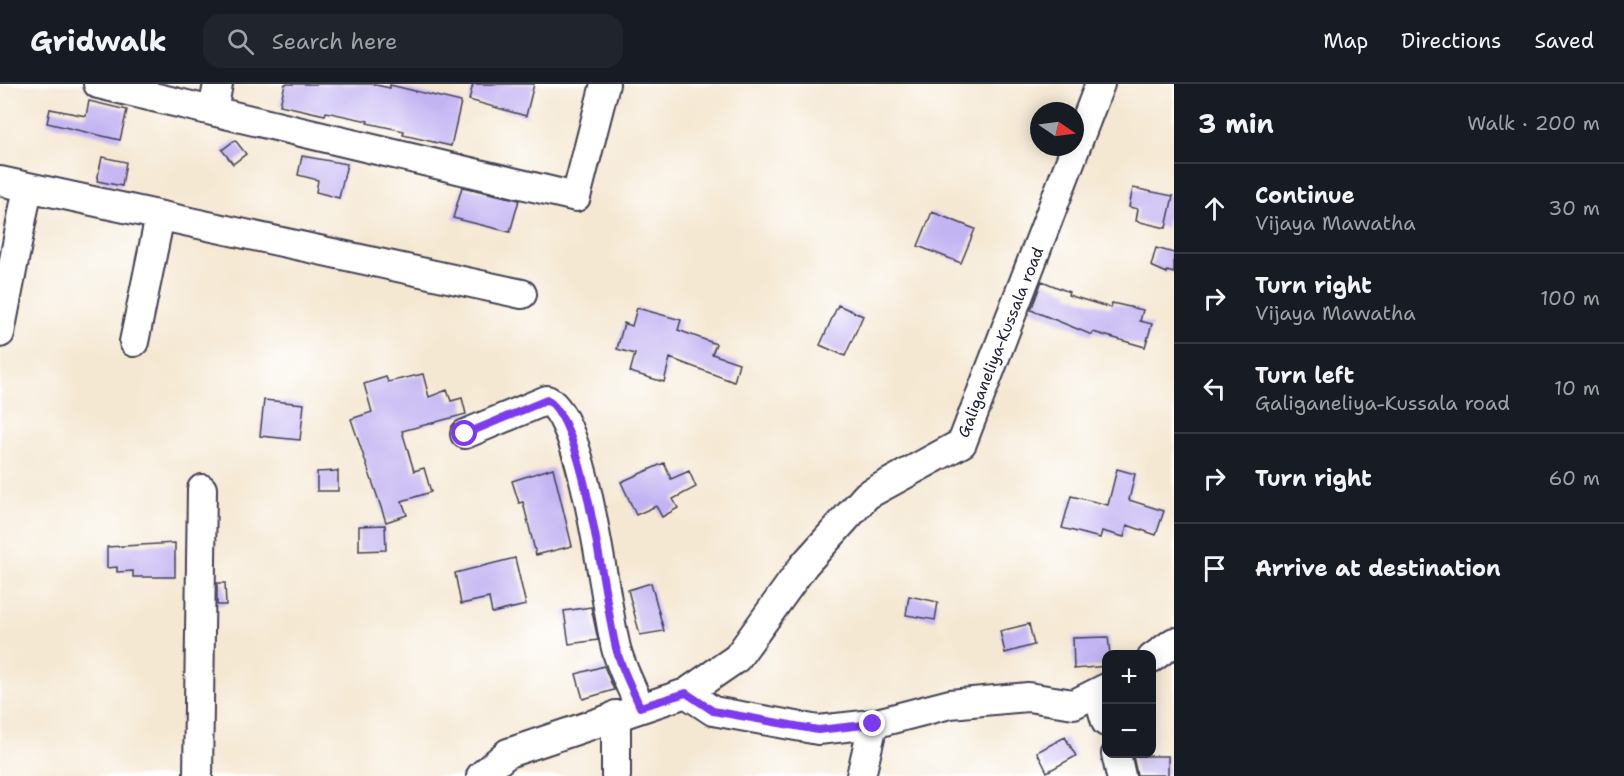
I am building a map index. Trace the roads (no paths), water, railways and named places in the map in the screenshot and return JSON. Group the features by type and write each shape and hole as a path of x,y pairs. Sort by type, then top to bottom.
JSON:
{"street":[{"path":"98,84 215,98 576,197 605,84"},
{"name":"Galiganeliya-Kussala road","path":"481,776 508,753 686,693 737,658 804,565 867,495 962,443 1100,84"},
{"path":"0,181 522,294"},
{"path":"0,333 28,187"},
{"path":"134,342 160,216"},
{"path":"465,434 547,400 556,405 578,450 628,711 616,776"},
{"path":"198,776 202,489"},
{"path":"1156,655 1174,642"},
{"path":"686,693 713,711 818,730 873,724 950,704 1028,697 1074,704 1102,691"},
{"path":"861,776 873,724"},
{"path":"1117,758 1121,776"}]}
